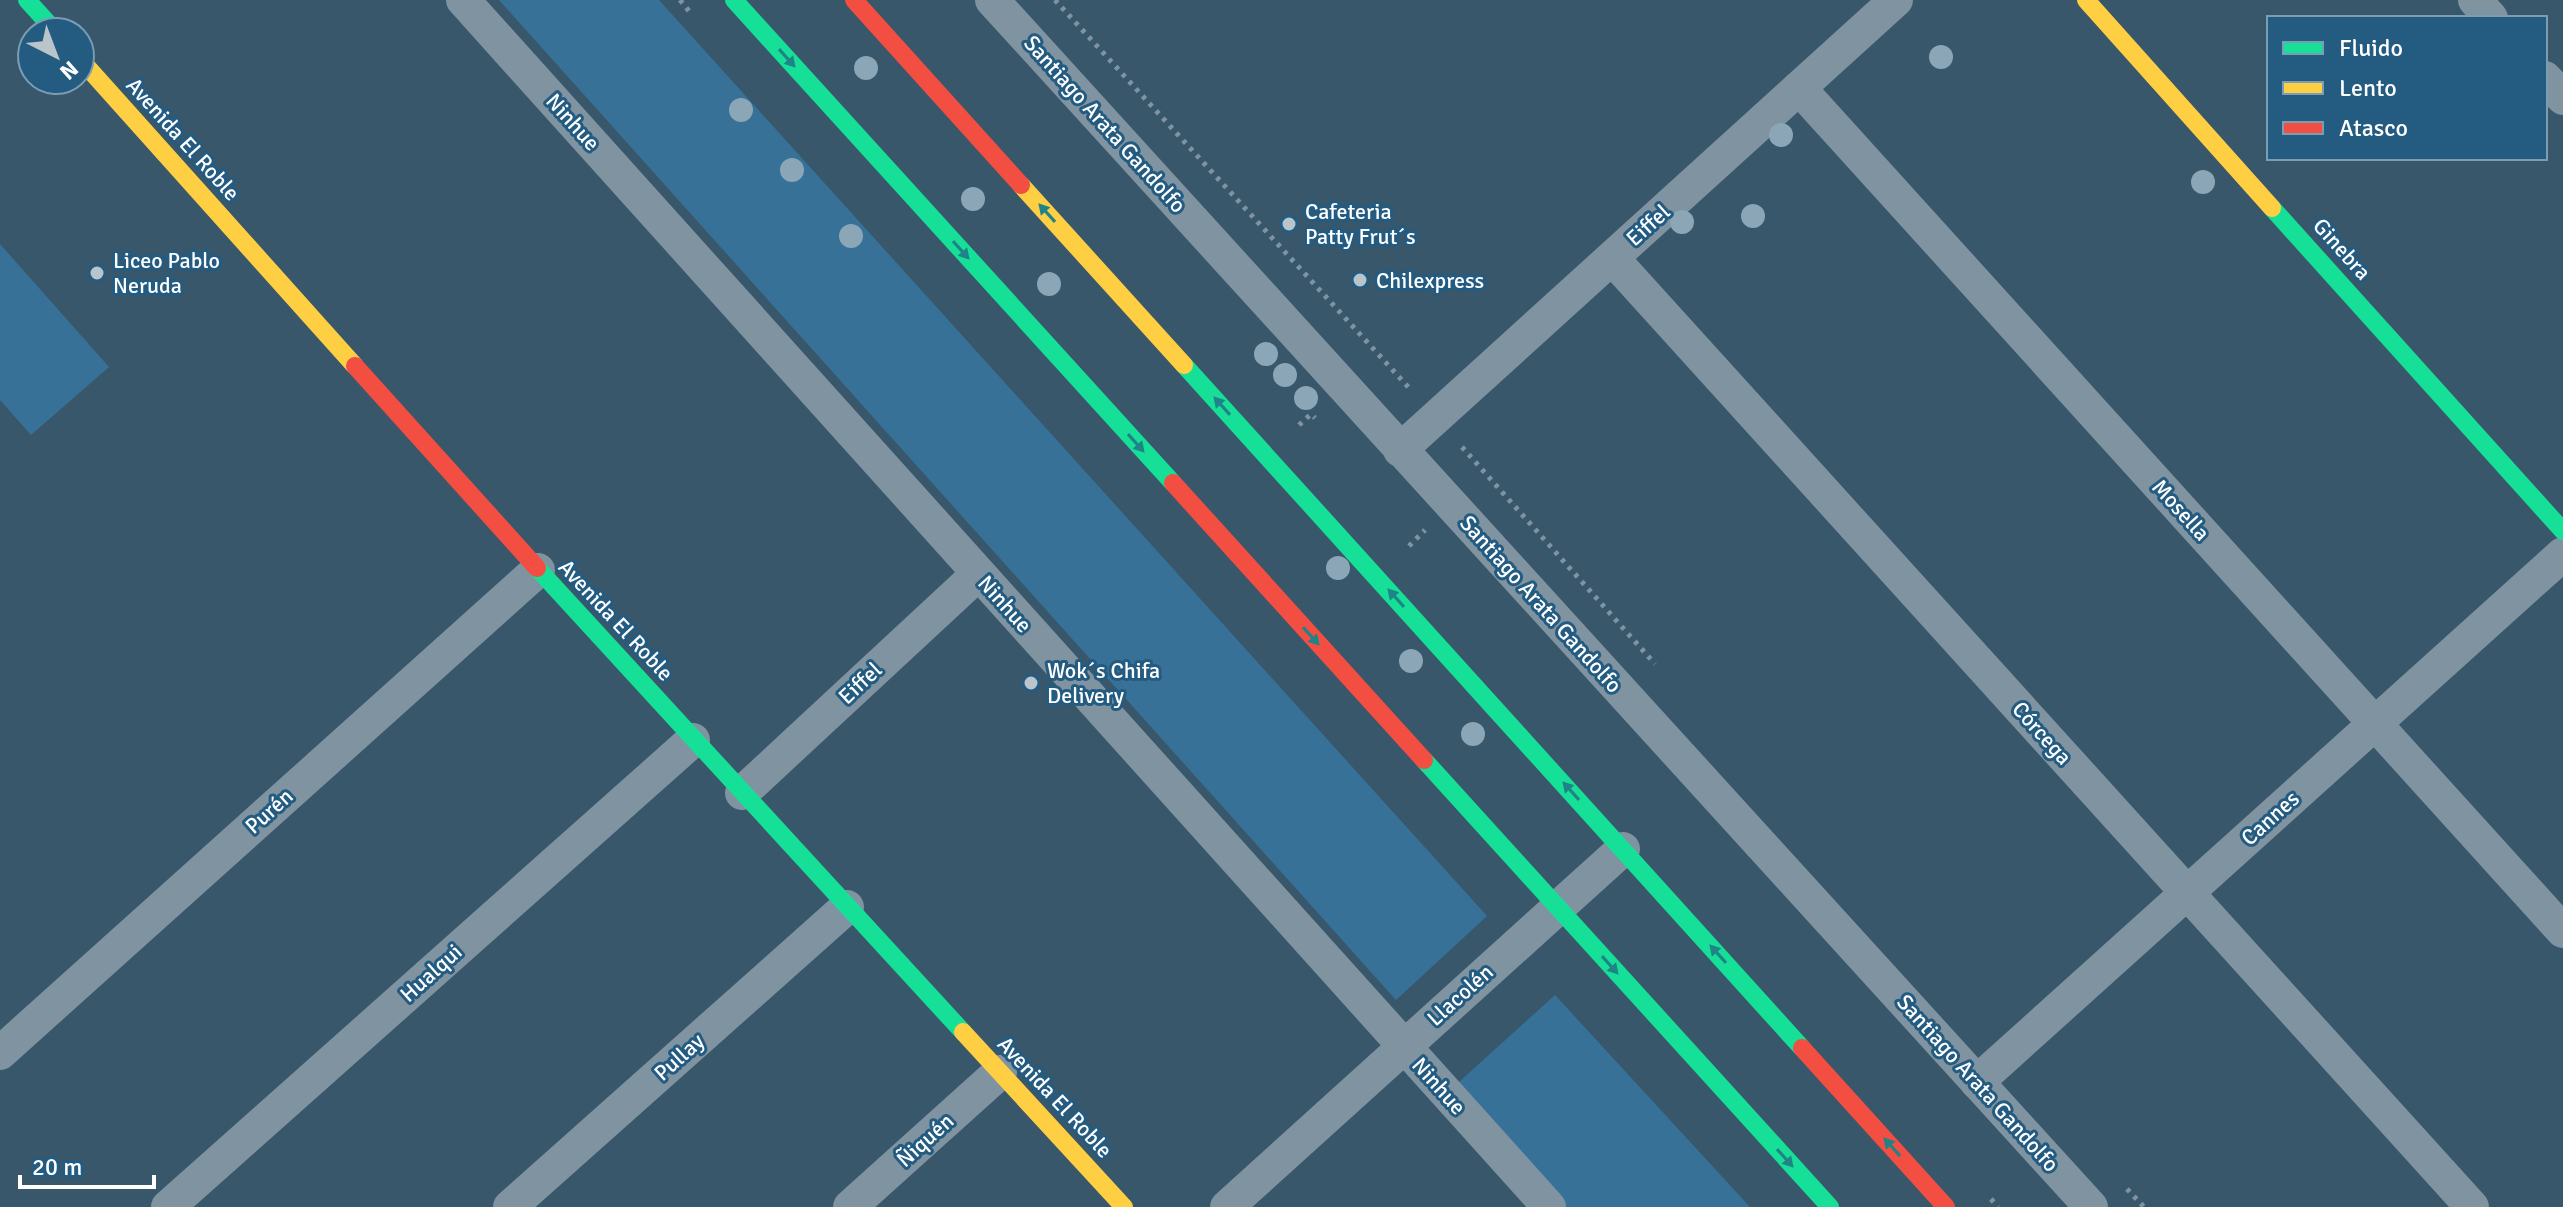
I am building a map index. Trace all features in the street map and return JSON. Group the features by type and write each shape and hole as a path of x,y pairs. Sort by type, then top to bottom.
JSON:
{"main road":[{"path":"27,0 42,16"},
{"path":"734,0 1830,1207"},
{"path":"854,0 1946,1207"},
{"name":"Ginebra","path":"2086,0 2563,531"},
{"name":"Avenida El Roble","path":"96,77 538,570 1124,1207"}],"street":[{"name":"Ninhue","path":"463,0 1549,1207"},
{"name":"Santiago Arata Gandolfo","path":"992,0 2091,1207"},
{"name":"Eiffel","path":"1400,450 1896,0"},
{"path":"2475,0 2489,16"},
{"path":"2547,80 2563,98"},
{"name":"Mosella","path":"1799,88 2563,931"},
{"name":"Córcega","path":"1612,258 2472,1207"},
{"name":"Cannes","path":"1977,1082 2563,554"},
{"name":"Purén","path":"0,1053 538,570"},
{"name":"Eiffel","path":"742,793 978,574"},
{"name":"Hualqui","path":"168,1207 693,740"},
{"name":"Llacolén","path":"1227,1207 1623,849"},
{"name":"Pullay","path":"510,1207 847,907"},
{"name":"Ñiquén","path":"850,1207 1000,1072"}],"shaded area":[{"path":"499,0 659,0 1487,916 1396,1000"},
{"path":"0,244 109,367 31,435 0,400"},
{"path":"1555,995 1750,1207 1556,1207 1449,1091"}],"traffic: fast":[{"path":"27,0 42,16"},
{"path":"734,0 1173,483"},
{"path":"2272,208 2563,531"},
{"path":"1184,365 1802,1048"},
{"path":"537,568 963,1032"},
{"path":"1424,760 1830,1207"}],"traffic: slow":[{"path":"2086,0 2272,208"},
{"path":"96,77 355,366"},
{"path":"1021,185 1184,365"},
{"path":"963,1032 1124,1207"}],"traffic: jam":[{"path":"854,0 1021,185"},
{"path":"355,366 537,568"},
{"path":"1173,483 1424,760"},
{"path":"1802,1048 1946,1207"}],"place":[{"name":"Cafeteria Patty Frut´s","path":"1289,224"},
{"name":"Liceo Pablo Neruda","path":"97,273"},
{"name":"Chilexpress","path":"1360,280"},
{"name":"Wok´s Chifa Delivery","path":"1031,683"}]}
